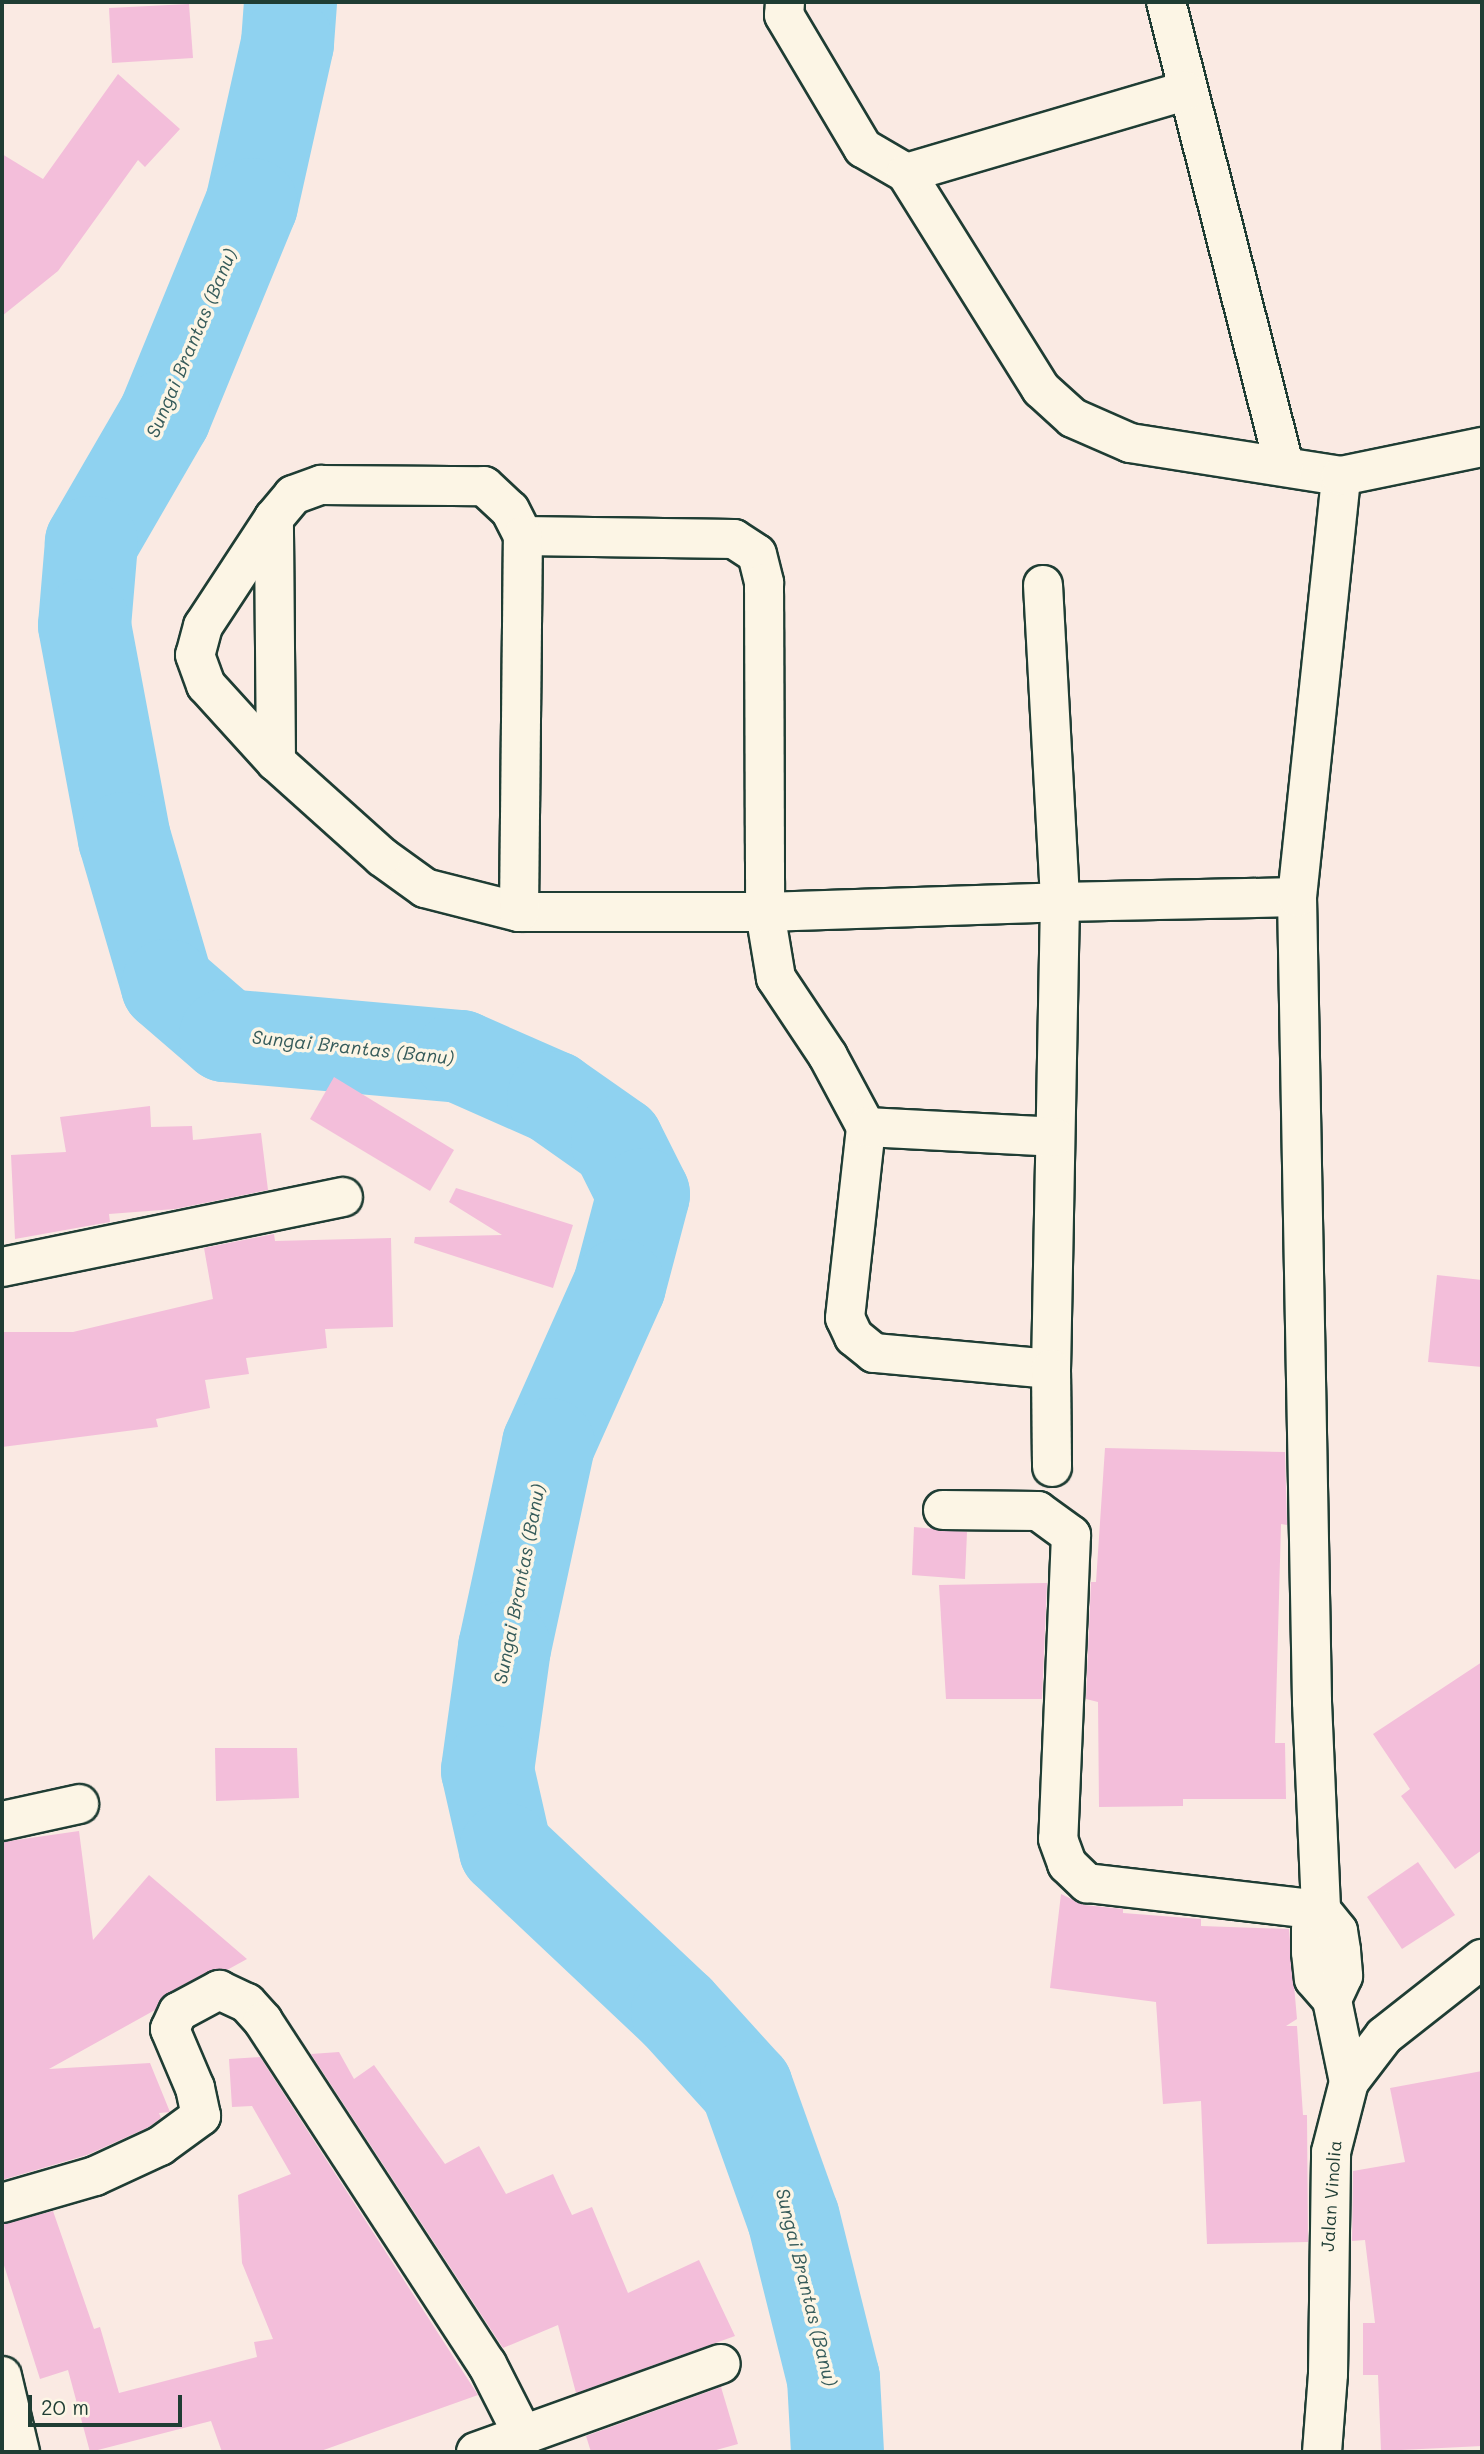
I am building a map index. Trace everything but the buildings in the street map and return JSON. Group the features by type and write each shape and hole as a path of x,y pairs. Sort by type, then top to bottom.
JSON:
{"street":[{"path":"785,2 784,15 863,148 906,173 1041,389 1073,418 1130,443 1341,476 1482,446"},
{"path":"1166,2 1185,91 1284,466"},
{"path":"906,173 1185,91"},
{"path":"1341,476 1297,897 1312,1702 1321,1910 1311,1930 1314,1979 1332,2000 1349,2082"},
{"path":"519,912 523,536 510,510 484,486 321,485 293,495 274,518 203,626 195,655 206,685 276,762 425,888 519,912 765,912 1297,897"},
{"path":"274,518 276,762"},
{"path":"523,536 734,539 757,554 764,583 765,912 776,978 828,1056 866,1127 845,1318 854,1337 874,1353 1051,1369"},
{"path":"1043,585 1060,902 1054,1137 1052,1467"},
{"path":"866,1127 1054,1137"},
{"path":"2,1267 343,1197"},
{"path":"943,1510 1038,1511 1071,1535 1058,1839 1067,1864 1087,1883 1321,1910"},
{"path":"2,1821 79,1804"},
{"name":"Jalan Vinolia","path":"1322,2452 1328,2374 1331,2152 1349,2082 1384,2036 1482,1959"},
{"path":"2,2203 95,2176 160,2146 201,2116 195,2088 170,2029 178,2012 219,1990 238,1999 263,2021 487,2364 524,2437"},
{"path":"475,2452 524,2437 721,2364"},
{"path":"2,2376 20,2452"}],"waterway":[{"name":"Sungai Brantas (Banu)","path":"290,2 287,43 251,204 164,416 91,542 84,625 124,838 167,985 225,1035 460,1056 553,1097 617,1142 643,1194 619,1285 548,1444 504,1647 487,1770 505,1849 677,2011 746,2087 793,2218 833,2378 837,2452"}]}
